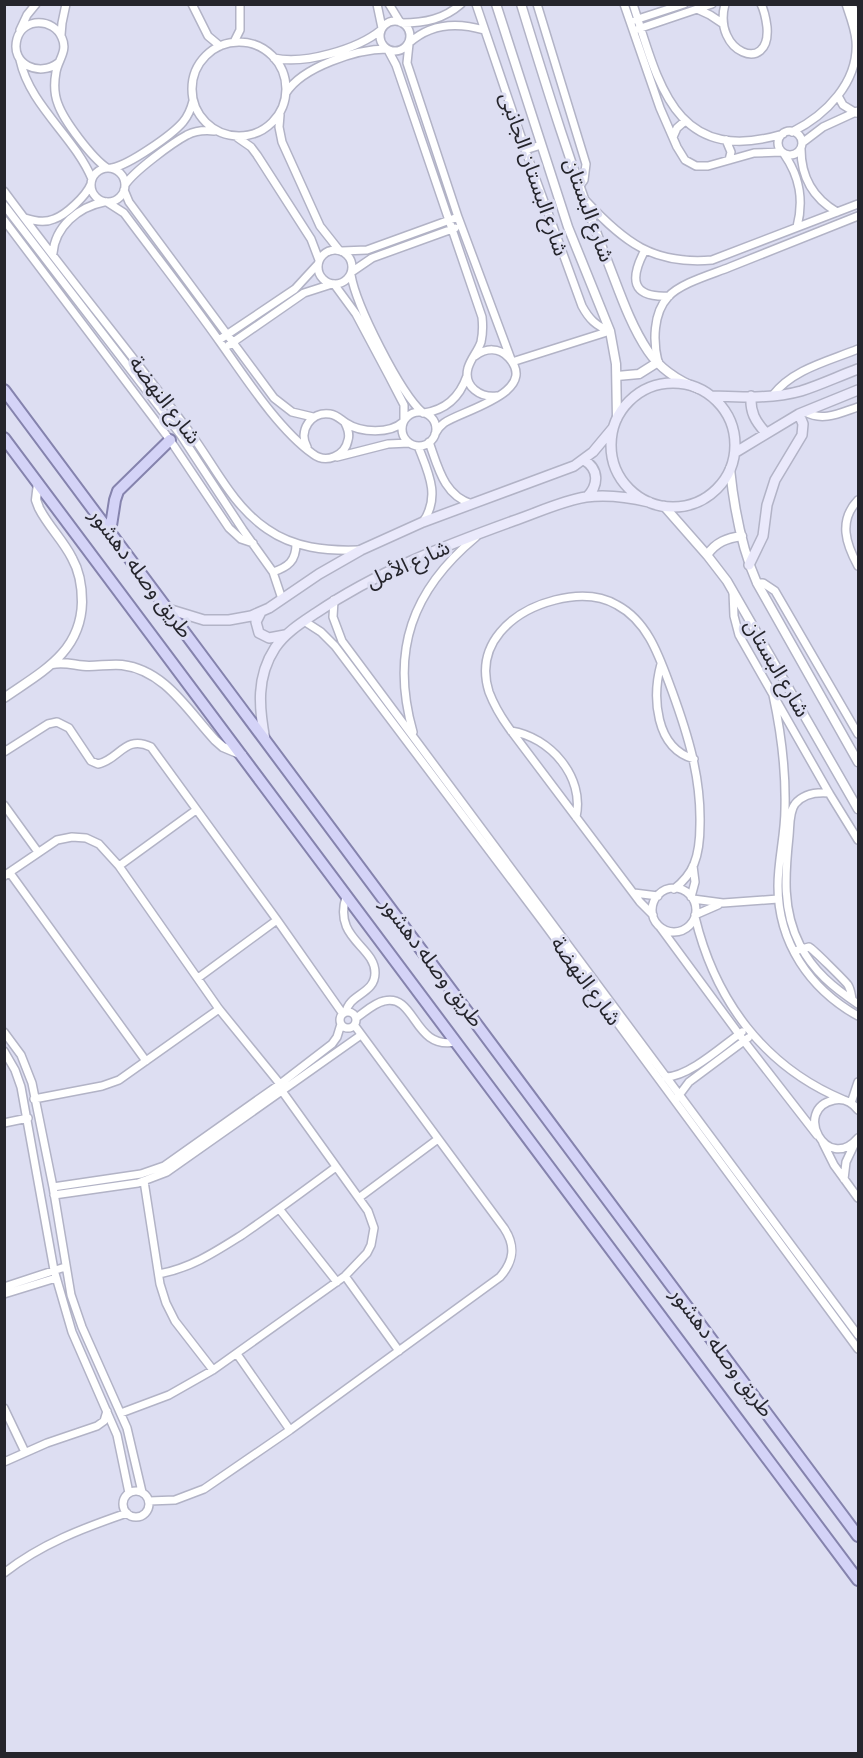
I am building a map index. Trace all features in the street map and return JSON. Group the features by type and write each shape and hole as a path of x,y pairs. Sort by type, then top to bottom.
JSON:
{"main road":[{"path":"711,396 773,395 802,391 858,369"},
{"path":"676,383 699,389 711,396 722,406 730,419 734,434 736,452 730,470 719,487 703,499 684,506 664,506 649,502 631,489 617,472 612,458 611,442 615,423 631,399 652,386 676,383"},
{"name":"طريق وصله دهشور","path":"4,390 858,1536"},
{"path":"736,452 802,413 858,390"},
{"path":"751,396 752,414 756,423 766,433"},
{"path":"749,565 764,536 767,505 774,480 802,435 802,413"},
{"name":"شارع الأمل","path":"167,609 191,618 216,621 261,612 361,550 423,522 574,466 601,444 615,423"},
{"name":"طريق وصله دهشور","path":"4,438 858,1580"},
{"path":"110,532 118,491 170,440"},
{"path":"584,460 593,468 597,480 587,497"},
{"name":"شارع الأمل","path":"265,740 259,709 262,677 271,655 285,635 334,600 387,571 482,532 571,501 587,497 618,496 649,502"},
{"path":"261,612 256,622 259,633 269,638 285,635"}],"street":[{"path":"36,4 27,15 16,46 24,75 84,164 96,197 124,213 277,418 308,450 320,458 334,457 388,444 409,443 418,446 429,442 446,422 487,404 509,388 514,376 512,362 458,217 407,63 410,31 389,4"},
{"path":"66,4 63,12 64,49 58,63 54,83 55,94 60,109 93,156 122,175 129,202 274,398 292,412 313,417 327,413 334,414 345,423 362,429 379,430 396,428 412,413 437,410 449,404 464,385 472,359 481,344 482,317 396,65 381,42 382,29 377,4"},
{"path":"192,4 208,36 220,46"},
{"path":"234,42 240,30 240,4"},
{"path":"274,58 291,61 311,59 363,42 390,22 434,20 445,16 461,4"},
{"name":"شارع البستان الجانبى","path":"476,4 525,150 582,306 592,321 610,332"},
{"name":"شارع البستان","path":"496,4 568,227 610,332 617,376 615,423"},
{"name":"شارع البستان","path":"521,4 582,196 622,299 648,351 677,378 699,389"},
{"name":"شارع البستان الجانبى","path":"537,4 586,164 584,180 579,187"},
{"path":"624,4 654,94 682,156 692,164 708,166 754,153 795,154 823,127 857,112"},
{"path":"633,4 663,91 673,107 685,121 726,140 755,140 792,132 817,117 838,96 856,62 855,31 846,4"},
{"path":"630,22 684,4"},
{"path":"633,30 712,4"},
{"path":"722,23 725,4"},
{"path":"852,4 858,23"},
{"path":"697,9 722,23 735,48 745,54 753,54 762,48 767,40 764,6"},
{"path":"675,8 678,16"},
{"path":"19,35 27,26 42,22 50,24 62,35"},
{"path":"435,434 432,419 409,397 362,311 356,296 352,261 320,226 282,142 279,127 280,113 286,93 294,82 313,68 365,51 387,49 400,51 425,31 444,25 464,25 484,30"},
{"path":"217,131 201,119 193,101 191,88 196,69 208,53 220,46 234,42 256,45 274,58 284,74 286,93"},
{"path":"19,58 34,69 47,69 58,63"},
{"path":"838,96 847,108 857,112"},
{"path":"24,218 40,221 55,219 84,196 101,170 131,161 180,125 187,116 193,101"},
{"path":"53,254 57,234 67,222 86,207 120,198 133,174 185,135 197,131 217,131 246,136 266,128 280,113"},
{"path":"673,137 677,128 685,121"},
{"path":"792,132 799,135 802,168 809,186 821,201 837,212"},
{"path":"783,134 778,144 795,173 801,194 797,227"},
{"path":"236,136 257,155 311,239 319,262 321,277 333,284 356,314 404,405 403,434 409,443"},
{"path":"726,140 730,148 729,160"},
{"path":"525,150 541,145"},
{"name":"شارع النهضة","path":"4,191 159,392 243,508 267,530 296,544 328,550 361,550"},
{"path":"582,196 618,234 645,250 677,260 712,260 858,204"},
{"name":"شارع النهضة","path":"4,205 180,434 273,572 282,599"},
{"path":"617,376 639,374 658,362 655,332 658,316 669,296 699,279 858,216"},
{"path":"219,340 295,289 330,250 367,250 458,217"},
{"path":"4,220 170,440 229,528 241,539 253,543"},
{"path":"224,348 304,293 344,282 372,258 461,225"},
{"path":"645,250 636,267 637,285 651,295 669,296"},
{"path":"86,312 93,306"},
{"path":"512,362 610,332"},
{"path":"773,395 793,376 858,349"},
{"path":"472,359 483,351 496,350 512,362"},
{"path":"467,373 472,387 477,392 490,397 498,396"},
{"path":"152,398 159,392"},
{"path":"802,413 828,417 858,407"},
{"path":"308,450 304,443 304,429 313,417"},
{"path":"334,457 340,454 348,443 349,436 345,423"},
{"path":"429,442 447,486 458,497 472,504"},
{"path":"418,446 433,491 431,507 423,522"},
{"name":"شارع البستان","path":"730,470 734,501 749,565 858,762"},
{"path":"4,698 52,664 68,647 80,625 82,590 76,566 39,508 36,500 38,483"},
{"path":"858,500 850,511 845,529 846,538 858,566"},
{"name":"شارع البستان","path":"664,506 707,555 733,592 858,809"},
{"path":"414,737 403,677 405,650 411,623 422,598 439,574 482,532"},
{"path":"707,555 714,546 725,539 742,536"},
{"path":"273,572 289,564 296,552 296,544"},
{"path":"757,583 764,583 775,591 858,734"},
{"path":"733,592 734,616 739,635 858,840"},
{"path":"674,889 683,881 693,866 698,849 700,815 698,780 694,759 650,639 625,610 610,601 592,597 575,597 556,600 530,609 513,619 500,632 491,647 487,665 489,692 496,708 576,817 653,915 744,1041 823,1143 829,1158 858,1198"},
{"name":"شارع النهضة","path":"334,600 333,617 342,641 414,737 440,781 767,1220 858,1349"},
{"name":"شارع النهضة","path":"304,621 321,632 335,646 549,918 666,1077 677,1098"},
{"path":"52,664 64,662 88,666 122,665 146,672 173,692 215,741 242,755"},
{"path":"661,664 656,692 657,710 662,727 675,748 694,759"},
{"path":"772,695 781,741 785,798 778,899 782,925 793,953 806,972 821,989 858,1016"},
{"path":"4,752 48,724 57,722 69,728 91,761 98,764 131,744 145,744 156,752 344,1013"},
{"path":"511,730 537,738 558,758 571,777 578,794 576,817"},
{"path":"829,793 821,792 806,796 795,804 791,814 785,893 790,919 802,949 824,977 855,1002"},
{"path":"4,805 38,852"},
{"path":"119,866 196,810"},
{"path":"121,1413 185,1387 237,1354 345,1276 367,1252 374,1236 372,1219 360,1197 336,1167 281,1088 219,1009 119,866 99,844 86,838 72,837 57,840 7,874 146,1061"},
{"path":"693,866 695,882 692,898 695,916 704,951 727,999 749,1031 769,1053 794,1073 820,1089 853,1104"},
{"path":"653,915 653,905 658,896 674,889 684,891 692,898 723,903 778,899"},
{"path":"634,893 658,896"},
{"path":"53,1191 144,1181 161,1175 177,1166 281,1088 332,1044 337,1037 341,1024 340,1019 349,1003 367,991 374,982 375,969 345,924 343,909 346,897"},
{"path":"660,927 671,932 683,930 695,916 723,903"},
{"path":"198,978 277,920"},
{"path":"793,953 809,947 815,950 847,984 855,1002"},
{"path":"367,991 376,1004"},
{"path":"341,1024 347,1029 376,1004 389,1000 401,1004 429,1038 441,1043 455,1042"},
{"path":"34,1099 113,1082 219,1009"},
{"path":"149,1501 175,1500 197,1493 290,1430 500,1277 512,1259 513,1248 510,1237 361,1035 352,1013 344,1013"},
{"path":"666,1077 683,1074 739,1034 749,1031"},
{"path":"677,1098 689,1082 744,1041 749,1031"},
{"path":"4,1032 25,1064 34,1099 71,1295 82,1327 121,1413 132,1443 142,1492 149,1501 149,1509 141,1517 133,1517 127,1513 123,1502 129,1493 142,1492"},
{"path":"53,1191 135,1175 164,1166 361,1035"},
{"path":"4,1051 18,1078 28,1118 56,1278 72,1332 117,1435 129,1493"},
{"path":"853,1104 858,1082"},
{"path":"817,1135 814,1122 819,1109 830,1101 853,1104"},
{"path":"4,1123 28,1118"},
{"path":"360,1197 438,1139"},
{"path":"823,1143 840,1148 857,1140"},
{"path":"844,1179 846,1162 857,1140"},
{"path":"159,1274 200,1261 279,1210 336,1167"},
{"path":"144,1181 162,1294 170,1312 213,1370"},
{"path":"279,1210 337,1282"},
{"name":"شارع النهضة","path":"767,1220 858,1335"},
{"path":"4,1287 65,1267"},
{"path":"345,1276 399,1351"},
{"path":"4,1294 56,1278"},
{"path":"237,1354 290,1430"},
{"path":"4,1408 25,1452"},
{"path":"4,1462 63,1437 97,1426 104,1421 107,1411"},
{"path":"97,1426 117,1435"},
{"path":"4,1573 34,1552 62,1537 127,1513"}]}
